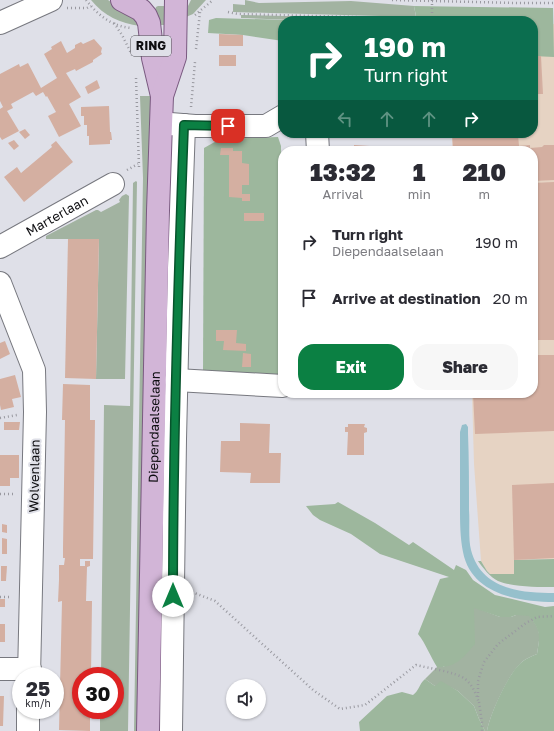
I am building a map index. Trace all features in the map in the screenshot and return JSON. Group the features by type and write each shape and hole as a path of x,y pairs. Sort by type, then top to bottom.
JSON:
{"main road":[{"name":"Diependaalselaan","path":"162,96 176,57 176,0"},
{"name":"Diependaalselaan","path":"126,2 141,10 149,23 153,58 162,96 158,219 148,731"}],"street":[{"path":"0,23 51,0"},
{"path":"161,124 266,126 278,119"},
{"name":"Diependaalselaan","path":"171,731 176,380 184,125"},
{"name":"Marterlaan","path":"0,247 113,184"},
{"name":"Wolvenlaan","path":"0,283 34,370 35,412 30,667"},
{"name":"Diependaalselaan","path":"176,380 278,386"},
{"path":"0,669 12,671"},
{"path":"28,719 28,731"}],"path":[{"path":"86,0 102,17 125,27 136,29"},
{"path":"190,18 213,0"},
{"path":"392,0 554,3"},
{"path":"432,1 432,16"},
{"path":"87,8 91,6"},
{"path":"184,125 189,120 200,11"},
{"path":"228,12 238,14 303,16"},
{"path":"114,23 122,35 134,60"},
{"path":"136,75 139,170"},
{"path":"173,584 215,601 313,690 340,709 365,705 416,666 447,672 464,679 474,690 479,703"},
{"path":"482,731 477,692 478,681 484,662 498,644 526,623 537,617 554,616"}],"shaded area":[{"path":"538,24 554,24 554,559 514,560 514,574 490,574 481,561 474,464 472,398 538,398 538,146 453,146 452,138 538,138"}],"green space":[{"path":"91,0 108,0 135,17 140,26 113,18 96,6"},
{"path":"191,0 206,0 193,14 186,17 188,6"},
{"path":"245,0 259,3 351,1 414,6 416,16 233,12 233,4 245,5"},
{"path":"158,6 167,6 167,25 157,25 155,10"},
{"path":"414,6 553,8 554,57 538,56 538,16 416,16"},
{"path":"241,15 283,16 278,16 278,19 241,18"},
{"path":"216,18 278,20 278,40 243,35 208,33 209,20"},
{"path":"140,96 150,96 152,173 141,731 134,731 143,178"},
{"path":"278,137 281,146 278,146 278,380 203,373 204,148 220,139"},
{"path":"136,181 137,182 128,731 100,731 100,719 124,719 124,667 101,667 104,405 130,406 133,183"},
{"path":"126,194 129,196 125,379 96,379 99,239 46,239 46,236 96,210 101,212 120,202 119,200 122,196"},
{"path":"338,502 375,523 409,545 413,542 454,570 456,565 466,570 473,580 495,595 545,607 554,606 554,731 487,731 496,704 506,683 523,661 537,654 539,634 536,626 529,616 516,615 511,617 500,617 474,608 475,644 459,661 449,666 437,667 418,634 440,579 449,577 380,554 351,534 320,520 313,515 306,506 335,504"},
{"path":"554,559 554,587 518,586 498,581 489,575 478,561 481,561 490,574 514,574 514,560"},
{"path":"474,607 500,617 529,615 536,625 539,633 537,654 523,661 512,674 496,704 487,731 485,731 474,706 458,691 450,687 435,686 425,679 437,667 444,667"},
{"path":"425,679 435,686 441,681 458,691 474,706 485,731 360,731 359,722 387,696 402,692 413,695 417,692 421,683"}],"water":[{"path":"466,424 468,427 470,541 471,550 476,563 483,573 493,581 515,590 554,593 554,602 526,600 498,593 476,578 468,566 462,546 460,517 460,432 462,425"}],"building":[{"path":"219,34 243,35 243,46 219,46"},
{"path":"94,39 102,48 102,54 93,60 93,62 76,71 75,69 66,73 81,97 69,104 81,126 59,137 48,116 56,112 47,96 46,97 43,92 36,96 33,92 11,104 13,108 7,111 19,131 2,140 0,137 0,109 3,107 0,101 0,74 19,64 20,67 28,63 41,88 57,78 44,54 52,49 51,47 61,41 67,53 75,48 75,45 81,42 83,44"},
{"path":"219,55 236,55 236,66 219,66"},
{"path":"538,56 541,56 543,94 538,94"},
{"path":"97,80 100,88 88,94 85,87"},
{"path":"109,106 110,132 112,140 110,140 110,144 89,145 87,125 84,125 84,116 81,116 81,107"},
{"path":"25,129 30,135 25,139 19,132"},
{"path":"452,138 518,138 519,146 453,146"},
{"path":"14,140 19,146 14,150 8,143"},
{"path":"56,141 73,162 24,202 4,177 17,167 21,173 52,147 51,145"},
{"path":"544,145 554,145 554,180 538,181 538,147"},
{"path":"221,148 233,148 233,151 242,151 242,163 249,164 249,185 242,185 242,194 250,194 250,201 242,201 242,198 229,197 229,155 220,155"},
{"path":"554,182 554,340 538,340 538,183"},
{"path":"244,213 264,213 264,221 244,221"},
{"path":"68,239 99,239 96,379 65,378"},
{"path":"216,330 237,330 236,343 246,344 246,351 223,350 224,341 216,341"},
{"path":"5,341 10,354 0,359 0,343"},
{"path":"243,353 251,354 251,367 242,367"},
{"path":"538,355 554,355 554,431 475,434 473,398 538,398"},
{"path":"15,375 21,397 12,399 14,407 1,410 0,379"},
{"path":"63,384 90,385 90,420 95,420 93,559 80,559 80,566 85,566 85,561 90,561 90,566 87,567 86,601 92,601 91,667 72,667 72,719 90,719 90,731 59,730 59,719 64,719 64,667 60,667 62,601 58,602 59,565 64,565 65,558 63,558 65,420 62,420"},
{"path":"4,422 20,422 19,430 4,430"},
{"path":"240,423 270,424 269,453 281,453 280,483 250,483 251,473 220,472 221,441 240,441"},
{"path":"348,424 365,424 364,427 367,428 367,432 364,433 364,455 347,455 348,432 345,432 345,427 348,427"},
{"path":"0,455 19,455 19,478 10,478 10,486 0,486"},
{"path":"554,483 554,558 514,560 512,485"},
{"path":"2,524 7,525 7,533 2,532"},
{"path":"2,538 7,539 7,554 2,554"},
{"path":"1,566 7,566 6,581 1,581"},
{"path":"0,599 5,599 5,607 0,607"},
{"path":"0,624 5,624 5,642 0,642"},
{"path":"0,696 4,696 3,726 0,726"}],"route":[{"path":"173,596 179,268 184,125 228,126"}]}
